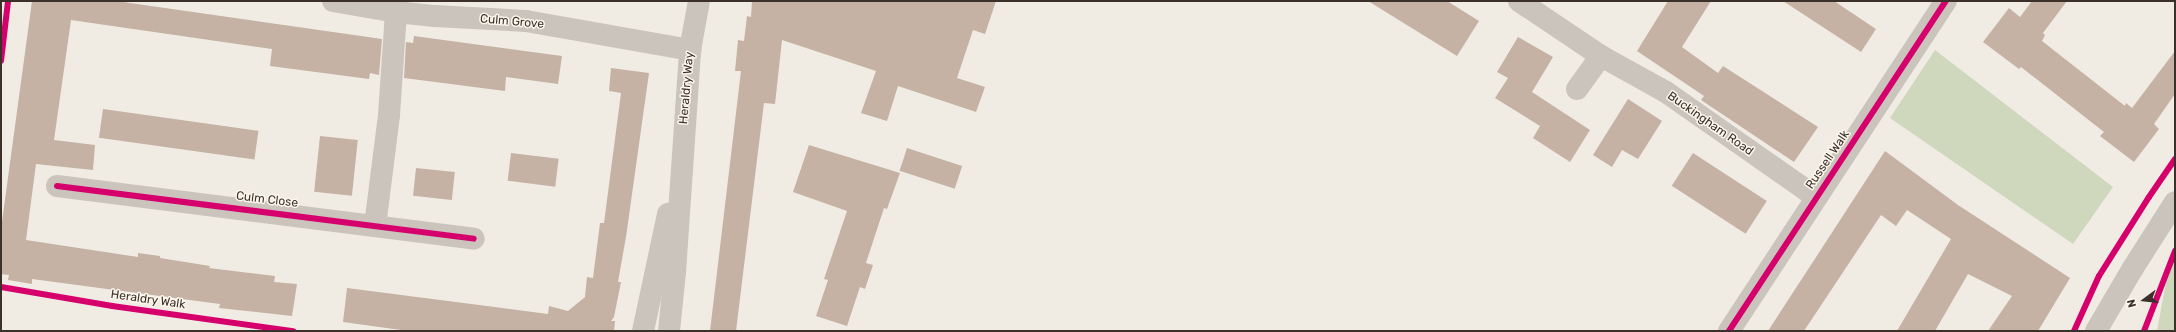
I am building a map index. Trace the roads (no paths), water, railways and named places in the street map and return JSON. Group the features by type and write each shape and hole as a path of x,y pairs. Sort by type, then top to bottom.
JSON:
{"street":[{"name":"Culm Grove","path":"333,1 396,12 526,21 690,50"},
{"name":"Heraldry Way","path":"669,331 675,272 680,177 690,50 699,1"},
{"name":"Buckingham Road","path":"1519,1 1601,56 1666,92 1816,197"},
{"name":"Russell Walk","path":"1729,331 1946,1"},
{"path":"375,226 388,116 396,12"},
{"path":"1577,89 1601,56"},
{"name":"Heraldry Way","path":"643,331 665,225 680,177"},
{"name":"Culm Close","path":"57,186 474,239"},
{"path":"2096,331 2175,202"}]}
